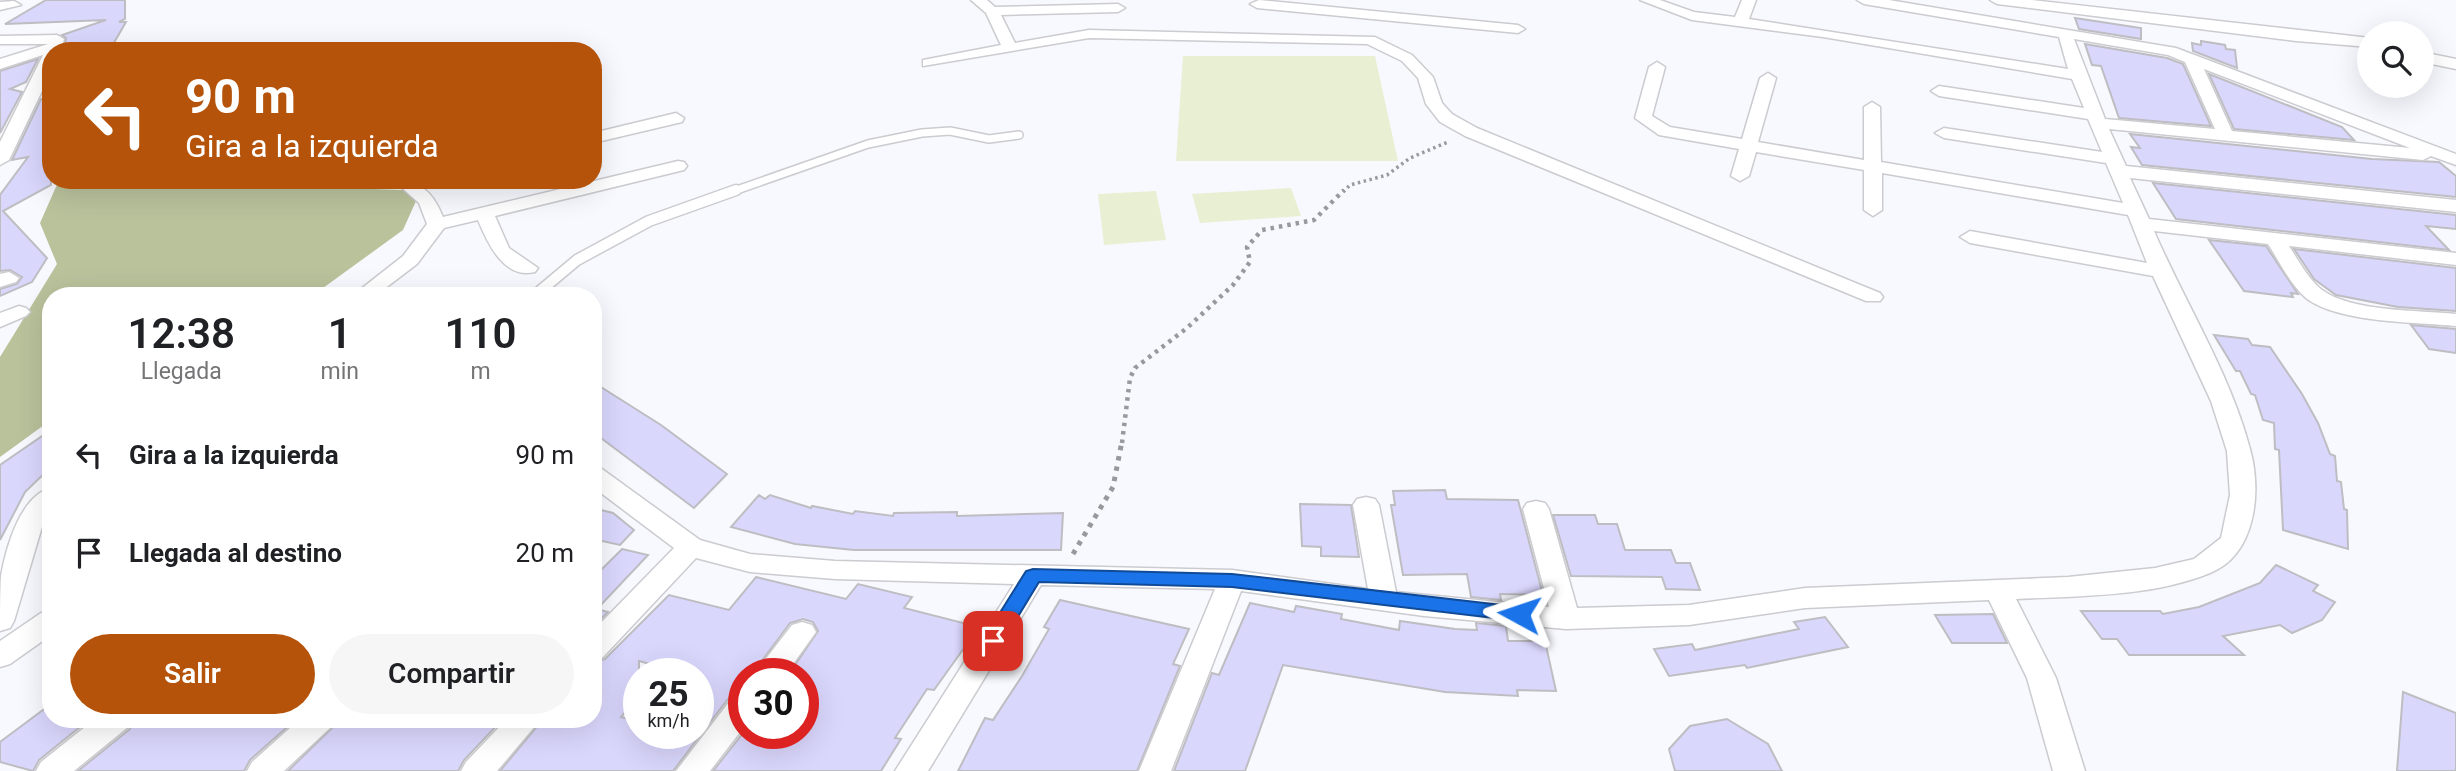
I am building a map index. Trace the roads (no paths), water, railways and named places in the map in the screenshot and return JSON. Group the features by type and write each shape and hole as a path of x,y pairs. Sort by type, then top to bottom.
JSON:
{"street":[{"path":"978,0 992,11 1009,46"},
{"path":"1370,40 1387,0"},
{"path":"1647,0 1692,16 1823,33 2078,75"},
{"path":"1740,23 1749,0"},
{"path":"1864,0 2171,51 2454,159"},
{"path":"1997,0 2270,34 2357,42"},
{"path":"1257,4 1518,29"},
{"path":"992,11 1118,8"},
{"path":"928,63 1009,46 1114,33 1239,39 1370,40 1407,58 1425,77 1434,104 1446,118 1471,132 1873,297"},
{"path":"602,482 691,547 750,563 835,570 1232,580 1384,600 1566,619 1689,615 1805,598 1998,591 2155,578 2203,566 2233,542 2243,495 2239,451 2223,401 2138,218 2078,75 2065,33"},
{"path":"0,40 57,39 56,42"},
{"path":"0,64 42,54"},
{"path":"2191,58 2226,136"},
{"path":"2434,60 2455,64"},
{"path":"1657,67 1643,118 1665,131 2138,218 2275,240 2456,259"},
{"path":"0,160 42,73"},
{"path":"1740,176 1768,78"},
{"path":"1939,91 2097,119 2226,136 2454,159"},
{"path":"1872,107 1873,209"},
{"path":"0,117 25,108"},
{"path":"602,136 676,118"},
{"path":"1944,133 2116,165 2456,206"},
{"path":"602,184 678,166"},
{"path":"417,189 427,200 437,224"},
{"path":"374,287 410,260 437,224 583,189"},
{"path":"484,213 501,251 528,268"},
{"path":"1970,237 2161,271"},
{"path":"2275,240 2312,292 2325,300 2344,306 2456,320"},
{"path":"1366,505 1384,600"},
{"path":"0,621 32,518 42,506"},
{"path":"1536,509 1566,619"},
{"path":"602,640 691,547"},
{"path":"911,771 1047,575"},
{"path":"1155,771 1232,580"},
{"path":"1998,591 2028,644 2059,722 2069,771"},
{"path":"0,656 42,626"},
{"path":"782,658 802,632"},
{"path":"692,771 728,725"},
{"path":"52,771 106,728"},
{"path":"263,771 310,728"},
{"path":"477,771 518,728"}],"lane":[{"path":"545,287 577,260 649,221 868,144 950,131 989,139 1019,135"}]}
